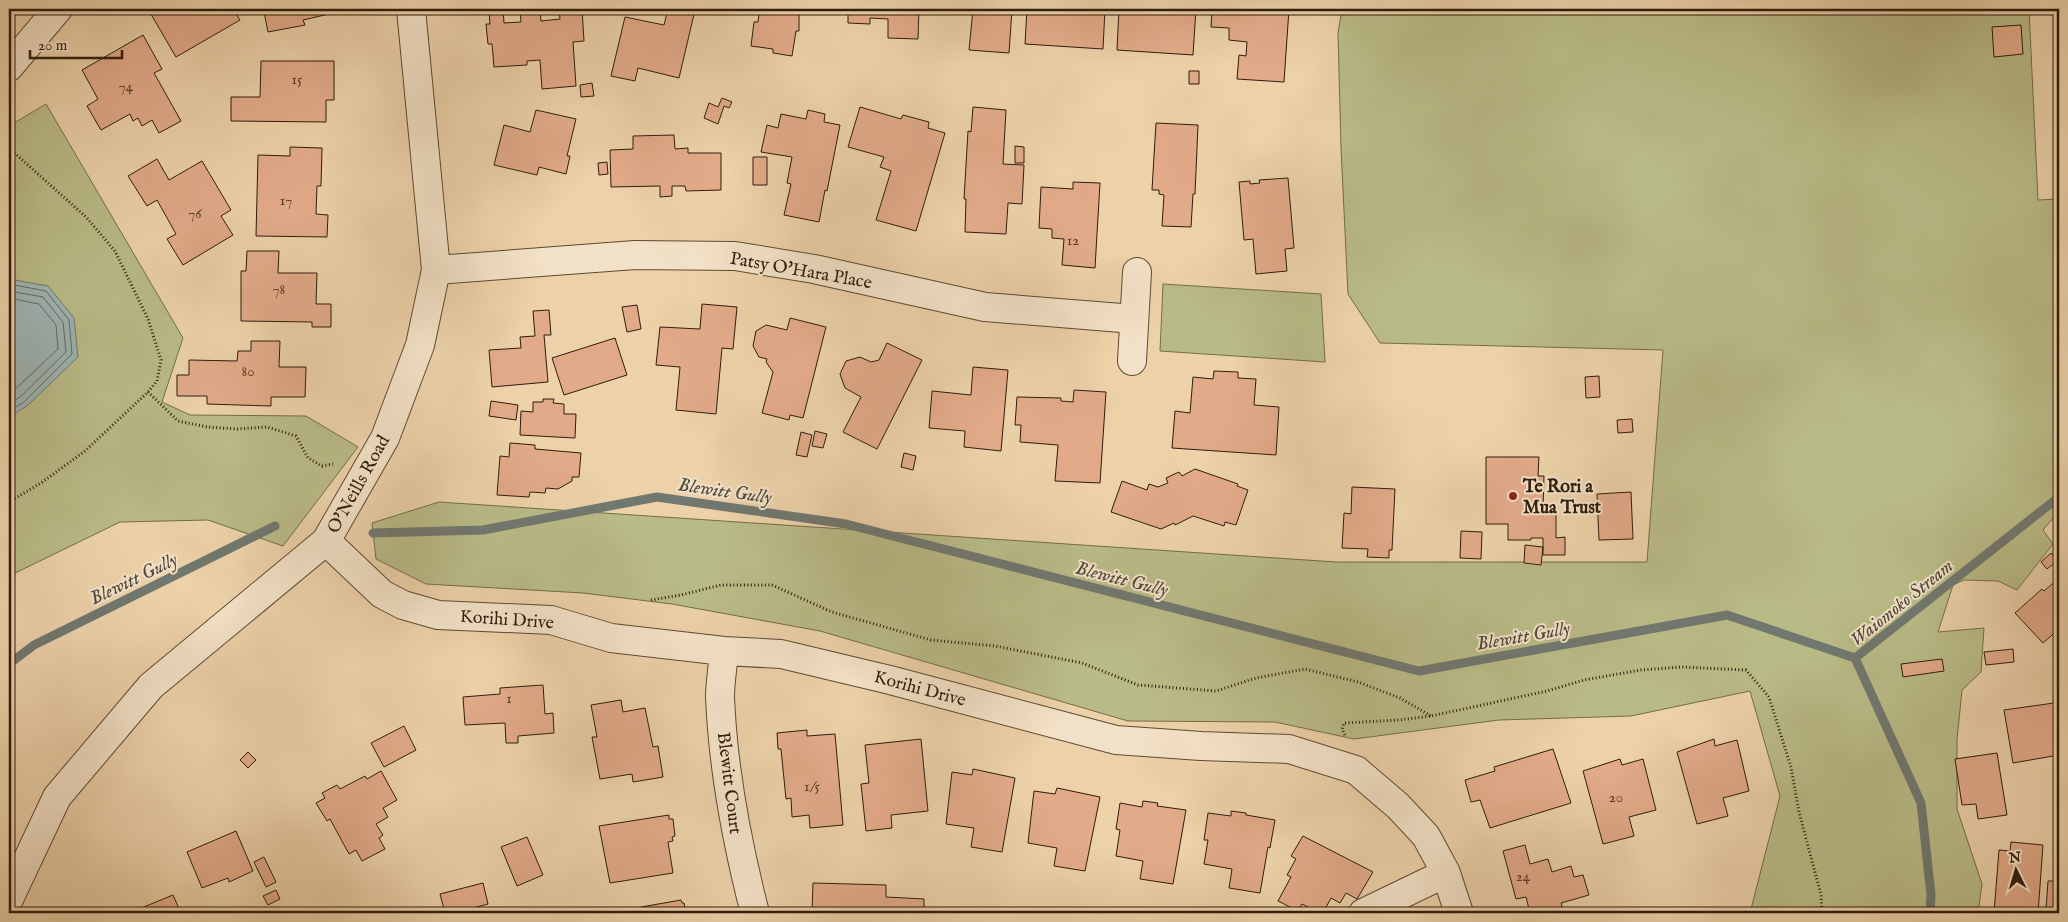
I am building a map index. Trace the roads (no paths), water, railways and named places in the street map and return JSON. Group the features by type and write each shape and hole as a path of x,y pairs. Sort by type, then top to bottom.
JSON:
{"street":[{"path":"9,67 58,9"},
{"name":"O'Neills Road","path":"9,899 57,798 151,686 326,541 385,438 420,345 436,270 411,9"},
{"name":"Patsy O'Hara Place","path":"436,270 635,255 736,256 814,269 985,306 1134,319"},
{"path":"1132,361 1137,272"},
{"name":"Korihi Drive","path":"326,541 382,594 403,605 438,615 551,620 611,638 724,651 781,654 890,680 1116,740 1202,746 1289,749 1356,770 1398,806 1426,836 1446,873 1459,913"},
{"name":"Blewitt Court","path":"724,651 720,696 727,771 740,856 755,913"},
{"path":"1363,913 1446,873"}],"water":[{"path":"9,279 48,286 74,318 78,357 27,406 9,417"}],"waterway":[{"name":"Blewitt Gully","path":"373,533 483,530 657,497 846,524 1419,671 1727,615 1855,658"},
{"name":"Waiomoko Stream","path":"1855,658 2059,497"},
{"name":"Blewitt Gully","path":"9,664 34,645 275,526"},
{"name":"Waiomoko Stream","path":"1855,658 1921,803 1931,895 1930,913"}],"place":[{"name":"Te Rori a Mua Trust","path":"1513,496"}]}
